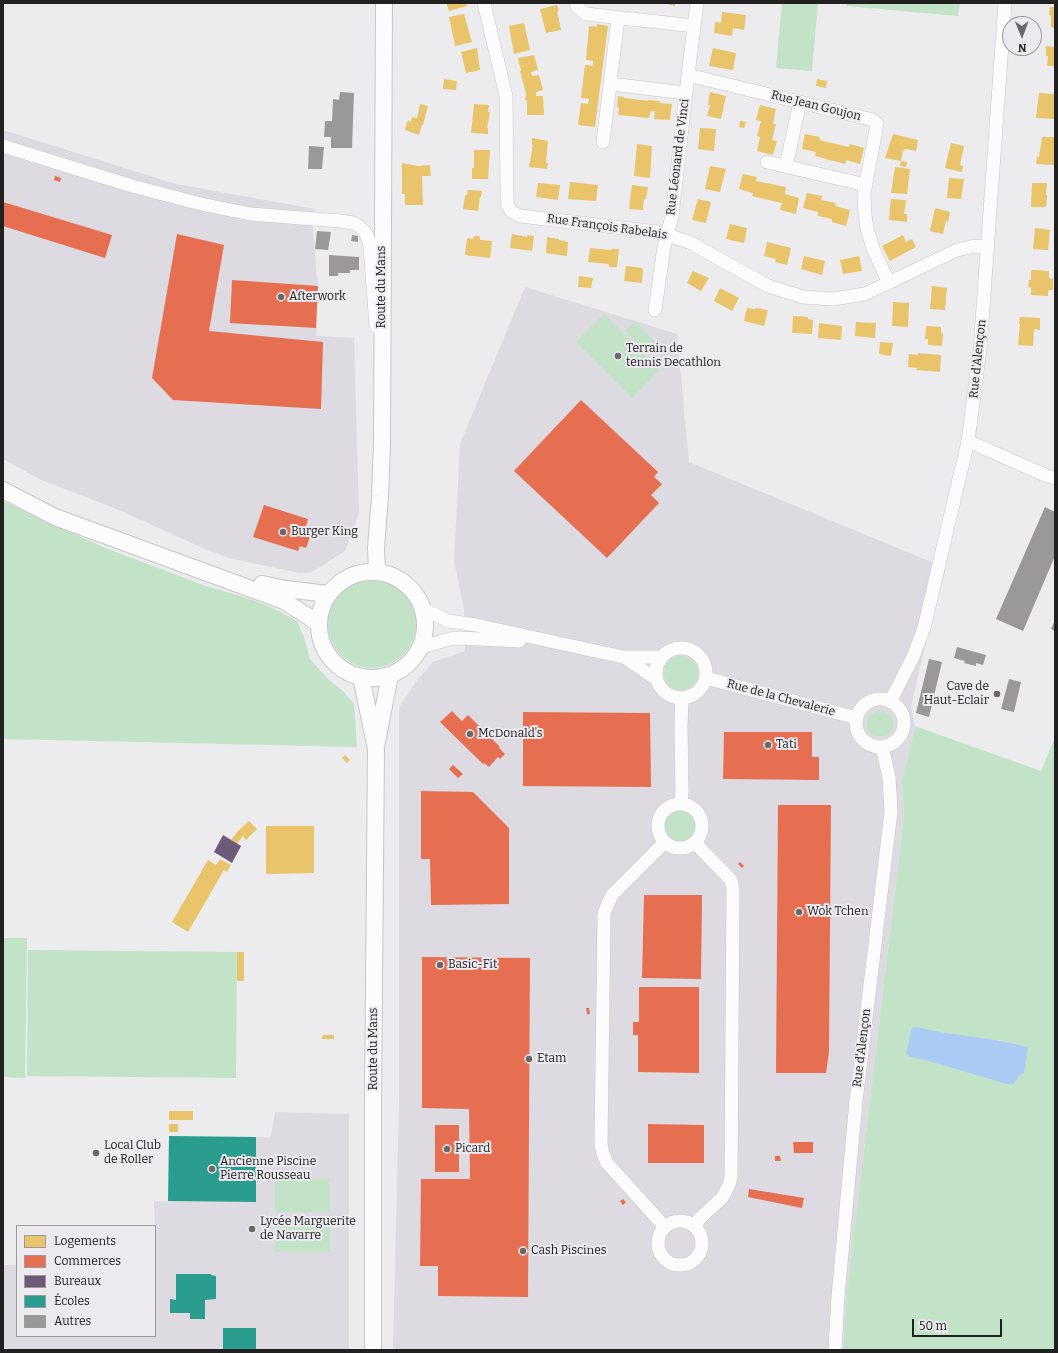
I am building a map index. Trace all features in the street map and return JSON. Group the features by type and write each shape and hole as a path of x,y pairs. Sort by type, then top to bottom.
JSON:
{"main road":[{"name":"Route du Mans","path":"377,571 376,548 382,444 384,3"},
{"path":"3,490 55,517 284,601 318,624"},
{"path":"21,499 253,582 286,589 328,594"},
{"path":"377,571 392,575 406,583 416,595 423,609 425,622 424,635 420,648 413,659 403,668 390,675 376,678 361,677 344,670 330,658 321,642 318,624 321,608 328,594 338,583 349,576 363,572 377,571"},
{"name":"Route du Mans","path":"373,1350 373,1095 376,749 390,675"},
{"name":"Route du Mans","path":"361,677 376,749"}],"street":[{"name":"Rue François Rabelais","path":"484,3 506,96 508,206 512,212 520,216 657,232 689,242 768,286 803,297 833,299 865,294 956,250 974,246 988,247"},
{"path":"576,3 577,7 586,14 694,26"},
{"name":"Rue Léonard de Vinci","path":"655,310 667,235 672,216 697,3"},
{"name":"Rue d'Alençon","path":"890,702 913,657 924,628 968,440 980,349 1005,3"},
{"path":"603,142 618,18"},
{"name":"Rue Jean Goujon","path":"688,75 873,120 877,124 864,194 867,229 874,251 889,283"},
{"path":"610,84 686,93"},
{"path":"786,166 800,102"},
{"path":"3,146 132,186 202,204 250,214 340,221 353,223 359,226 365,232 370,246 382,377"},
{"path":"767,162 866,185"},
{"path":"968,440 1047,476 1055,478"},
{"path":"423,609 449,621 476,625 624,657 661,657"},
{"path":"420,648 450,639 460,638 560,644"},
{"path":"679,647 693,650 702,659 706,671 706,678 698,692 688,697 676,698 661,689 656,678 656,667 661,657 672,648 679,647"},
{"path":"624,657 656,678"},
{"name":"Rue de la Chevalerie","path":"706,678 856,718"},
{"path":"681,804 682,698"},
{"path":"880,700 890,702 896,706 900,712 903,720 903,727 896,740 890,745 882,747 872,746 864,741 858,733 856,728 856,718 861,709 869,702 880,700"},
{"name":"Rue d'Alençon","path":"835,1350 838,1296 856,1101 890,812 889,778 882,747"},
{"path":"681,804 694,809 699,814 701,819 702,830 697,840 693,844 682,848 670,846 665,842 660,834 659,824 660,819 666,810 670,807 681,804"},
{"path":"695,1227 700,1218 722,1198 729,1185 731,1177 733,895 731,880 699,847 697,840"},
{"path":"665,842 612,895 604,915 601,1144 607,1163 665,1227"},
{"path":"679,1220 691,1224 699,1232 703,1243 700,1254 692,1263 680,1266 669,1263 660,1255 657,1244 660,1232 665,1227 668,1224 679,1220"}],"shaded area":[{"path":"3,130 176,184 315,209 313,233 318,286 316,336 354,338 359,514 345,551 312,572 299,573 229,558 196,545 119,510 39,479 3,459"},
{"path":"525,287 677,334 689,462 946,568 911,707 915,726 902,781 904,816 847,1293 843,1350 393,1350 399,1100 399,707 418,679 433,662 465,651 464,609 454,561 460,444"},
{"name":"Lycée Marguerite de Navarre","path":"275,1112 349,1114 349,1350 3,1350 3,1265 16,1265 16,1337 156,1337 156,1225 155,1225 154,1201 256,1202 256,1137 271,1137"}],"green space":[{"path":"782,3 818,3 812,71 776,68"},
{"path":"846,3 960,3 958,16 846,6"},
{"name":"Terrain de tennis Decathlon","path":"604,314 660,370 632,398 576,342"},
{"path":"635,321 658,345 649,354 625,331"},
{"path":"3,501 103,547 203,585 253,600 275,609 297,621 304,637 310,659 328,679 344,692 354,704 357,747 3,739"},
{"path":"372,580 389,583 403,593 413,607 416,624 413,641 403,655 389,665 372,668 355,665 341,655 331,641 328,624 331,607 341,593 355,583"},
{"path":"684,656 693,661 697,666 697,680 693,685 688,689 678,690 674,689 665,680 664,670 665,666 674,657"},
{"path":"880,711 889,715 893,724 889,733 880,737 871,733 867,724 871,715"},
{"path":"915,726 1041,771 1055,737 1055,1350 843,1350 847,1293 904,816 902,781"},
{"path":"677,810 683,810 693,817 696,826 695,832 689,839 683,842 677,842 667,835 664,829 664,823 671,813"},
{"path":"3,938 27,938 25,1078 3,1077"},
{"path":"28,950 237,952 236,1078 27,1076"},
{"path":"275,1179 330,1179 330,1212 275,1212"},
{"path":"275,1220 330,1220 330,1252 275,1252"}],"water":[{"path":"916,1027 1028,1047 1024,1073 1020,1075 1014,1084 1007,1084 910,1057 906,1054 912,1028"}],"building: Logements":[{"path":"448,3 466,3 467,6 449,11 447,5"},
{"path":"663,3 675,3 675,6"},
{"path":"557,5 561,30 546,33 540,9"},
{"path":"1050,7 1055,7 1055,28 1051,27 1051,15 1049,15"},
{"path":"722,12 746,15 744,30 733,28 732,36 714,33 715,22 721,23"},
{"path":"464,14 472,42 455,46 449,17"},
{"path":"524,23 530,50 514,54 509,26"},
{"path":"597,24 608,26 595,127 578,125 581,103 588,104 589,99 581,98 585,65 593,66 593,61 586,60 589,26 597,27"},
{"path":"1046,46 1055,47 1055,66 1047,66 1048,56 1046,56"},
{"path":"477,48 480,70 466,73 461,52"},
{"path":"713,48 736,53 733,70 709,66"},
{"path":"534,55 538,70 531,72 532,76 539,75 543,90 536,92 536,96 543,96 544,115 527,115 527,100 525,100 526,94 518,58"},
{"path":"444,79 457,81 456,90 443,89"},
{"path":"817,79 827,81 826,88 816,86"},
{"path":"710,92 726,96 721,119 707,116 710,105 708,105"},
{"path":"1039,93 1055,94 1055,119 1036,118"},
{"path":"618,96 648,101 660,101 660,103 672,104 670,120 654,119 655,111 651,111 649,118 618,115"},
{"path":"420,104 428,106 419,135 405,130 408,120 411,122 412,117 417,118"},
{"path":"474,104 489,105 488,112 490,112 487,128 488,134 471,133"},
{"path":"760,105 776,109 773,124 776,124 772,140 777,141 773,155 757,151 760,137 757,136 761,121 756,120"},
{"path":"740,121 746,122 744,128 739,127"},
{"path":"700,128 716,129 714,151 698,149"},
{"path":"805,134 820,137 819,140 849,147 850,144 864,148 860,164 846,160 845,164 815,156 816,152 802,149"},
{"path":"893,134 918,140 916,151 906,149 903,150 901,161 885,158"},
{"path":"1042,137 1055,137 1055,165 1036,164 1037,157 1039,157"},
{"path":"532,138 548,141 546,163 548,163 547,169 529,167 533,145"},
{"path":"951,143 964,146 960,165 963,166 962,172 945,168"},
{"path":"637,144 652,146 650,178 634,176"},
{"path":"474,150 490,150 488,179 472,179 472,168 474,168"},
{"path":"901,161 907,162 906,167 900,166"},
{"path":"402,163 418,166 430,165 431,176 422,176 423,205 405,205 405,194 402,194"},
{"path":"710,166 726,169 720,192 705,189"},
{"path":"895,167 910,169 907,194 891,193"},
{"path":"743,174 757,177 756,181 786,187 785,194 799,198 796,214 780,210 782,203 752,196 753,193 739,189"},
{"path":"949,178 964,179 961,199 947,198"},
{"path":"570,182 598,185 596,201 568,199"},
{"path":"538,183 560,185 558,200 536,197"},
{"path":"1032,183 1047,183 1046,207 1031,207"},
{"path":"632,185 648,187 646,199 644,199 643,210 629,209"},
{"path":"468,190 482,191 478,211 463,209 465,195 467,195"},
{"path":"807,193 822,196 821,200 836,203 835,206 850,210 846,226 832,222 832,219 818,216 818,212 803,208"},
{"path":"698,199 711,202 706,223 692,220"},
{"path":"891,199 906,200 904,214 907,214 907,222 889,220"},
{"path":"935,208 950,212 943,234 930,231"},
{"path":"730,224 747,228 744,243 726,239"},
{"path":"1035,228 1050,230 1048,250 1033,249"},
{"path":"512,234 527,237 527,235 534,236 532,251 510,248"},
{"path":"903,235 906,242 912,239 916,247 890,261 882,246"},
{"path":"474,236 479,236 480,240 492,241 490,258 465,255 467,238 473,239"},
{"path":"547,237 568,242 567,256 546,253"},
{"path":"767,242 791,248 787,265 775,262 776,259 764,256"},
{"path":"590,248 611,250 619,249 617,267 609,267 609,264 588,262"},
{"path":"804,256 825,261 822,275 801,269"},
{"path":"859,256 862,271 843,274 840,260"},
{"path":"626,266 642,268 642,283 624,281"},
{"path":"1031,270 1049,271 1049,278 1053,279 1053,290 1048,290 1048,296 1031,295 1031,287 1028,287 1029,280 1031,280"},
{"path":"693,271 709,278 701,291 687,283"},
{"path":"579,276 593,278 591,288 578,287"},
{"path":"932,286 947,288 945,310 930,309"},
{"path":"720,288 739,298 732,311 714,301"},
{"path":"893,302 909,303 908,327 892,326"},
{"path":"747,308 768,310 764,326 744,321"},
{"path":"793,316 808,317 808,319 813,320 812,334 792,333"},
{"path":"1020,317 1040,318 1040,330 1034,329 1033,346 1018,345"},
{"path":"856,322 876,323 875,338 855,336"},
{"path":"819,323 842,326 841,340 818,338"},
{"path":"926,326 941,327 941,333 943,334 942,346 928,345 928,339 925,339"},
{"path":"880,342 893,343 891,356 879,354"},
{"path":"918,353 941,355 940,372 916,370 917,368 908,367 909,354 918,355"},
{"path":"345,755 350,760 347,763 342,758"},
{"path":"249,821 257,829 246,840 243,836 237,844 231,840 238,831"},
{"path":"266,826 314,826 314,873 266,874"},
{"path":"220,859 231,865 227,872 224,870 188,932 172,922 208,860 216,865"},
{"path":"237,952 244,952 244,981 237,981"},
{"path":"323,1035 334,1035 334,1039 322,1039"},
{"path":"169,1111 193,1111 193,1120 169,1120"},
{"path":"169,1124 178,1124 178,1132 169,1132"},
{"name":"Local Club de Roller","path":"96,1150 100,1152 96,1157 92,1155"}],"building: Commerces":[{"path":"55,176 61,178 60,182 54,180"},
{"path":"3,202 112,235 105,258 3,226"},
{"path":"177,234 224,245 209,331 323,342 321,409 173,400 152,378"},
{"path":"232,280 318,286 316,328 230,323"},
{"path":"581,400 658,472 654,477 662,484 651,495 659,503 607,558 514,471"},
{"name":"Burger King","path":"264,505 308,519 306,526 313,528 306,548 300,546 298,551 253,537"},
{"name":"McDonald's","path":"452,711 462,721 468,715 505,754 500,759 498,757 489,767 484,763 483,764 440,722"},
{"path":"523,712 650,713 651,787 523,786"},
{"name":"Tati","path":"724,732 812,732 812,757 819,757 819,780 723,779"},
{"path":"453,765 463,774 458,778 449,769"},
{"path":"421,791 473,792 509,828 509,904 431,905 430,859 421,859"},
{"path":"778,805 831,805 829,1052 826,1073 776,1073"},
{"path":"740,862 744,866 742,868 738,864"},
{"path":"644,895 702,895 701,979 642,978"},
{"path":"422,957 530,958 528,1297 438,1296 438,1266 420,1266 421,1179 470,1179 469,1109 422,1108"},
{"path":"639,987 699,987 699,1073 638,1072 638,1035 633,1035 633,1022 639,1022"},
{"path":"586,1008 589,1008 590,1014 587,1014"},
{"path":"648,1124 704,1125 704,1163 648,1163"},
{"name":"Picard","path":"435,1125 459,1125 459,1172 435,1172"},
{"path":"793,1142 813,1142 813,1153 794,1153"},
{"path":"775,1156 780,1156 781,1161 775,1161"},
{"path":"749,1189 804,1198 802,1208 748,1197"},
{"path":"623,1199 626,1202 623,1205 620,1201"}],"building: Bureaux":[{"path":"223,835 241,846 232,863 214,852"}],"building: Écoles":[{"name":"Ancienne Piscine Pierre Rousseau","path":"169,1136 256,1137 256,1202 168,1201"},
{"path":"176,1274 211,1274 216,1276 216,1299 205,1300 205,1319 190,1319 190,1313 170,1313 170,1299 176,1300"},
{"path":"223,1328 256,1328 256,1350 223,1350"}],"building: Autres":[{"path":"340,92 354,93 352,148 331,148 331,137 324,137 325,121 332,121 333,99 339,100"},
{"path":"309,146 324,147 322,169 308,169"},
{"path":"317,231 331,232 328,250 315,249"},
{"path":"352,235 358,236 358,242 351,241"},
{"path":"329,255 359,257 359,270 350,270 350,273 338,273 338,276 329,276"},
{"path":"1045,507 1055,512 1055,556 1023,631 996,619"},
{"path":"1055,620 1055,631 1051,629"},
{"path":"957,647 986,655 983,665 976,663 976,666 964,663 965,661 954,658"},
{"path":"929,659 942,662 929,717 916,713"},
{"path":"1009,679 1021,682 1014,712 1001,709"}],"place":[{"name":"Afterwork","path":"281,297"},
{"name":"Terrain de tennis Decathlon","path":"618,356"},
{"name":"Burger King","path":"283,532"},
{"name":"Cave de Haut-Eclair","path":"997,694"},
{"name":"McDonald's","path":"470,734"},
{"name":"Tati","path":"768,745"},
{"name":"Wok Tchen","path":"799,912"},
{"name":"Basic-Fit","path":"440,965"},
{"name":"Etam","path":"529,1059"},
{"name":"Picard","path":"447,1149"},
{"name":"Local Club de Roller","path":"96,1153"},
{"name":"Ancienne Piscine Pierre Rousseau","path":"212,1169"},
{"name":"Lycée Marguerite de Navarre","path":"252,1229"},
{"name":"Cash Piscines","path":"523,1251"}]}
